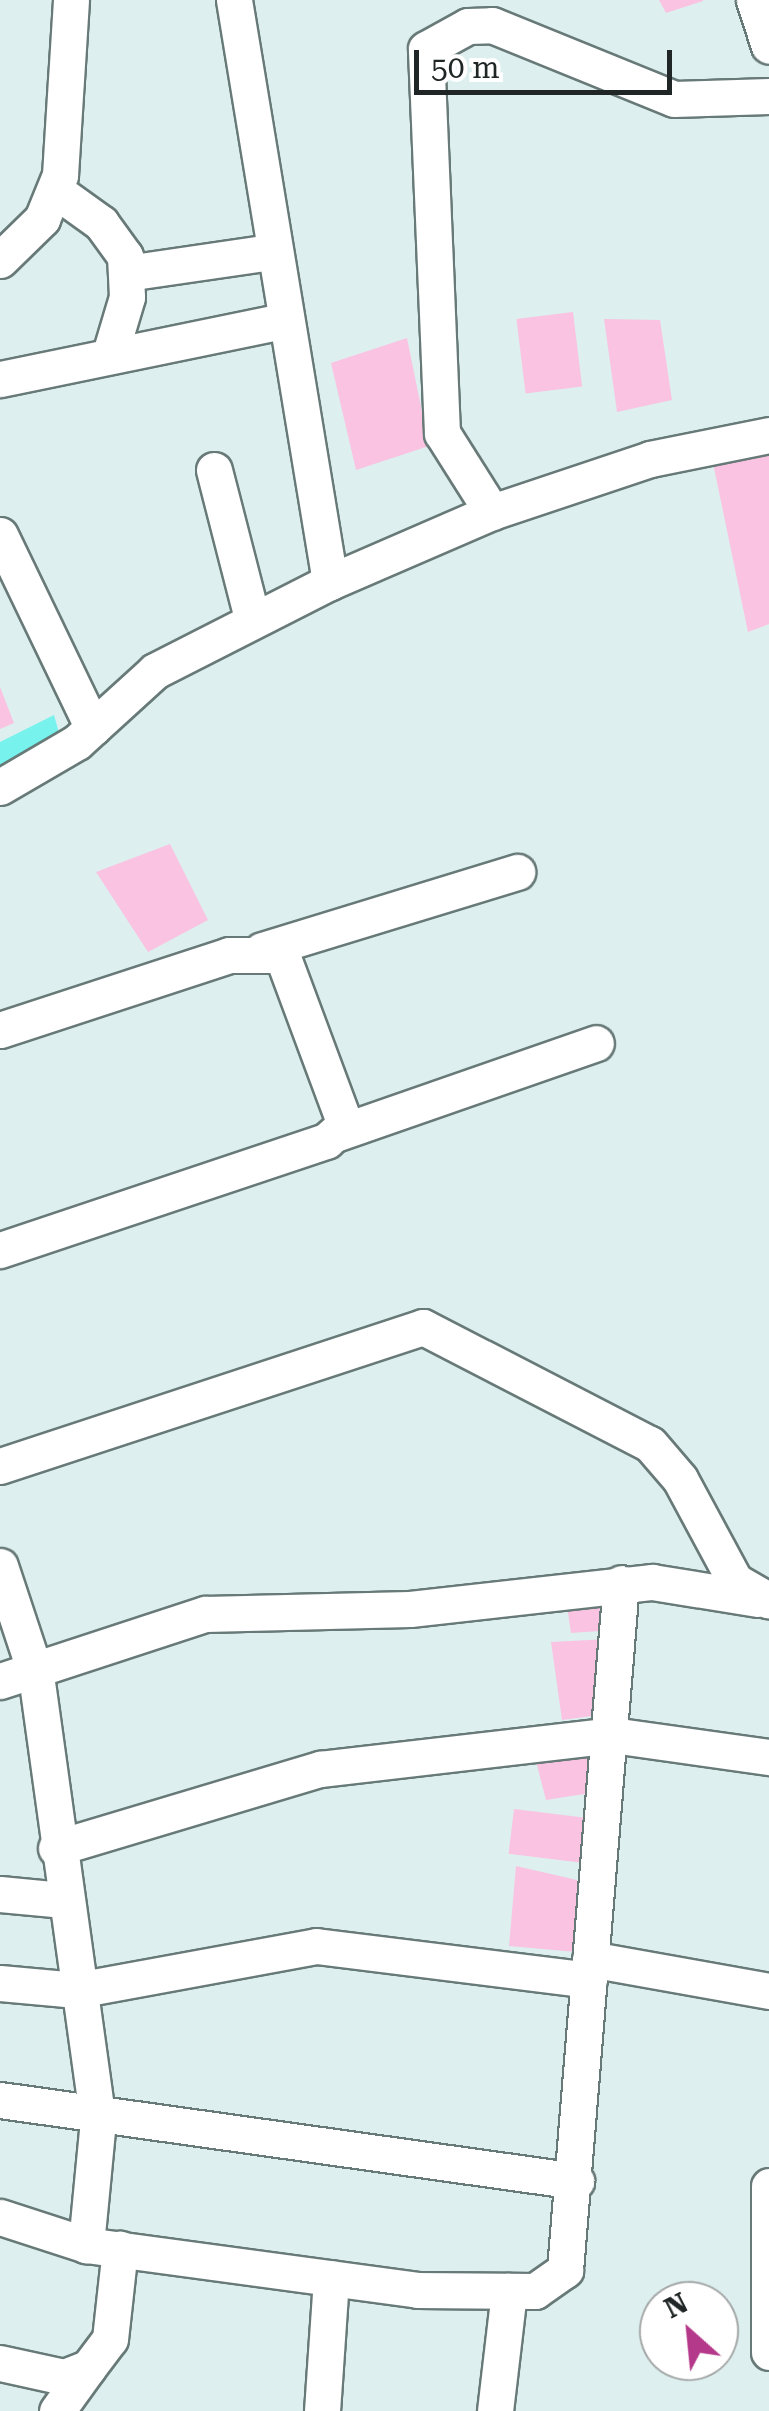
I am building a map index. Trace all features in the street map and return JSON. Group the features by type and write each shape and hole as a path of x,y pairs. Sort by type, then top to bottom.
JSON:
{"street":[{"path":"0,260 42,219 55,190 71,0"},
{"path":"234,0 271,252 330,582"},
{"path":"754,0 769,46"},
{"path":"492,512 442,433 426,49 468,26 492,26 674,99 769,96"},
{"path":"55,190 114,236 126,273 110,354"},
{"path":"126,273 271,252"},
{"path":"0,378 283,321"},
{"path":"0,788 93,728 155,670 330,582 492,512 650,458 769,435"},
{"path":"214,470 252,618"},
{"path":"0,535 93,728"},
{"path":"0,1030 517,872"},
{"path":"262,950 294,972 344,1105 338,1133"},
{"path":"0,1250 596,1043"},
{"path":"0,1466 423,1327 650,1444 680,1479 735,1581 769,1601"},
{"path":"0,1566 36,1674 62,1900 98,2120 110,2339 57,2411"},
{"path":"0,1681 36,1674 205,1614 410,1608 621,1583 769,1601"},
{"path":"0,2217 103,2247 331,2278 535,2292 565,2270 576,2181 621,1583"},
{"path":"56,1848 320,1768 612,1734 769,1756"},
{"path":"0,1894 62,1900"},
{"path":"0,1983 77,1990 316,1946 589,1970 769,1991"},
{"path":"0,2100 98,2120 576,2181"},
{"path":"769,2186 769,2352"},
{"path":"322,2411 331,2278"},
{"path":"495,2411 509,2291"},
{"path":"0,2364 64,2378 88,2368"}],"shaded area":[{"path":"54,715 61,740 0,769 0,742"}],"building":[{"path":"659,0 703,0 703,1 666,13"},
{"path":"573,312 582,386 526,393 516,319"},
{"path":"604,319 660,320 672,400 617,412"},
{"path":"407,338 429,446 356,470 331,363"},
{"path":"769,453 769,624 748,632 713,463"},
{"path":"0,687 14,723 0,729"},
{"path":"170,844 208,920 148,952 96,872"},
{"path":"613,1588 614,1630 571,1633 565,1593"},
{"path":"609,1639 607,1714 562,1720 551,1642"},
{"path":"585,1742 597,1792 546,1800 533,1750"},
{"path":"514,1809 591,1819 586,1863 509,1854"},
{"path":"516,1866 577,1880 576,1952 509,1946"}]}
